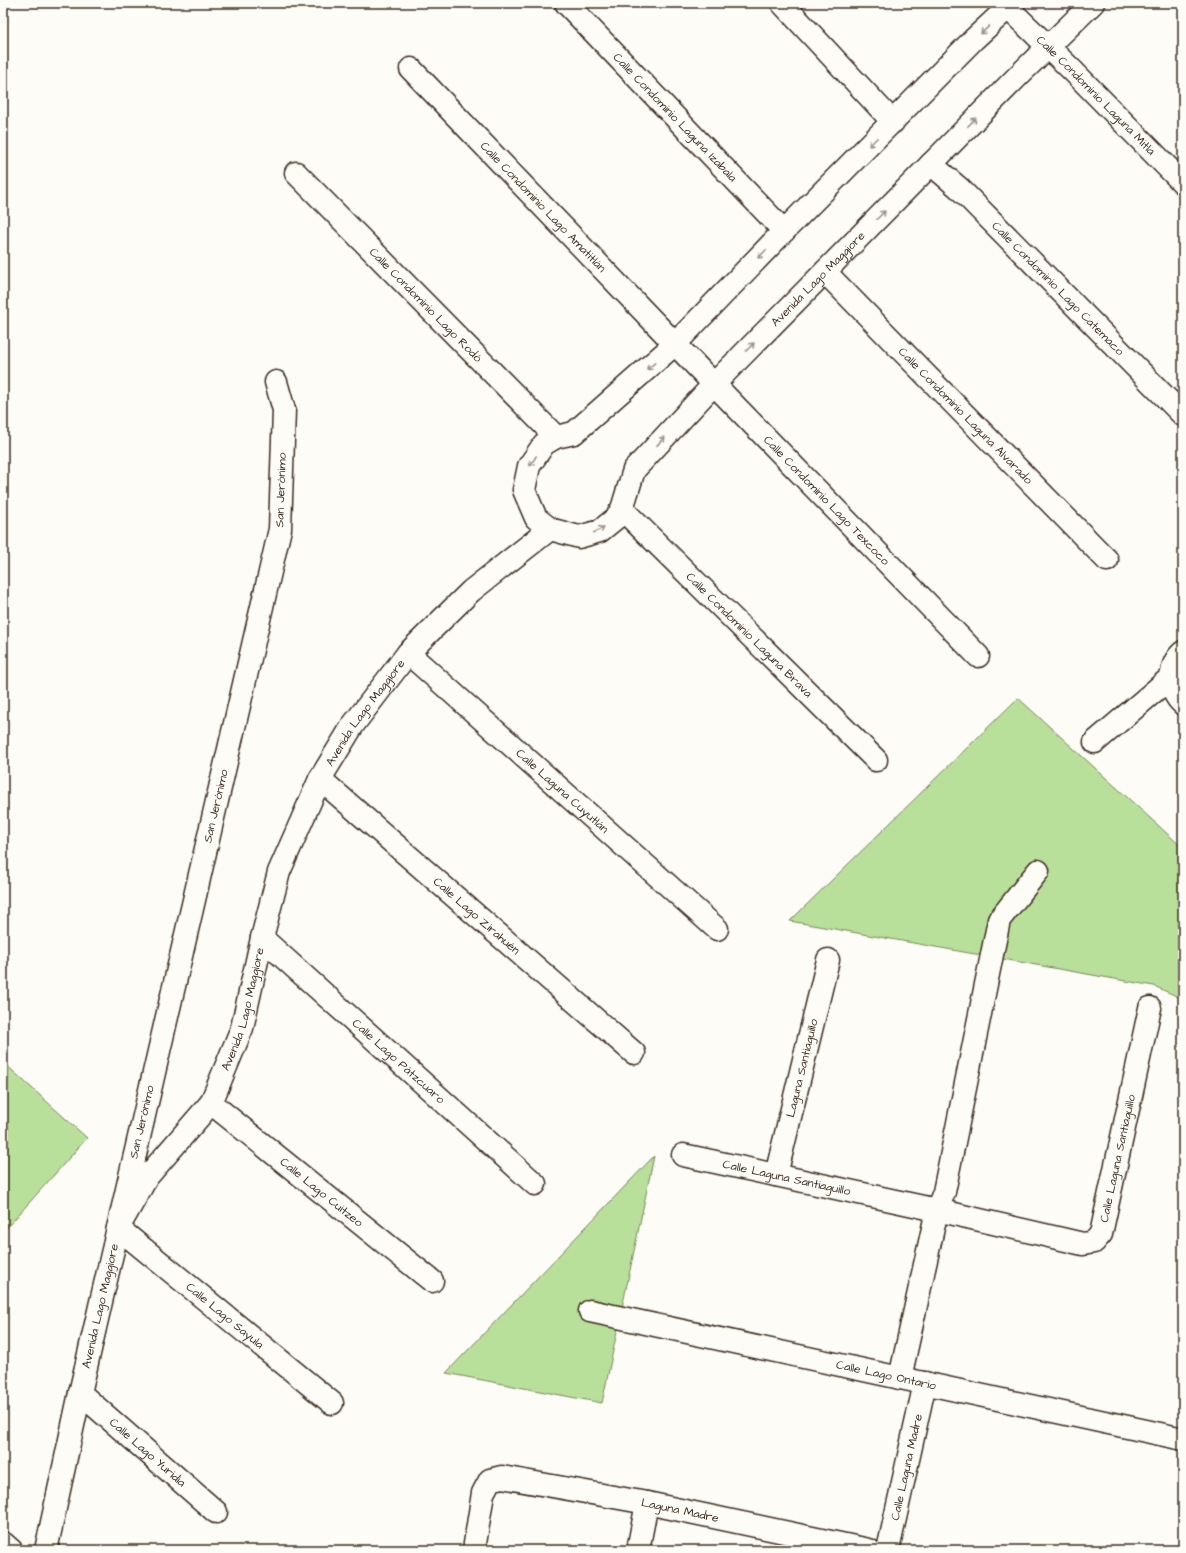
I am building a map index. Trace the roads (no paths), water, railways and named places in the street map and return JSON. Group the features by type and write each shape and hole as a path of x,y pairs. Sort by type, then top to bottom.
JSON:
{"street":[{"name":"Calle Condominio Laguna Izabala","path":"566,3 784,232"},
{"path":"782,3 893,122"},
{"name":"Avenida Lago Maggiore","path":"1008,5 675,344 574,433 556,437 544,444 529,466 524,490 536,518 550,529 579,537 600,531 616,518 622,510 634,470 714,384 931,164 1093,3"},
{"name":"Calle Condominio Laguna Mitla","path":"1008,5 1183,183"},
{"name":"Calle Condominio Lago Amatitlán","path":"411,69 675,344"},
{"name":"Calle Condominio Lago Catemaco","path":"931,164 958,188 1183,415"},
{"name":"Calle Condominio Lago Rodó","path":"296,173 556,437"},
{"name":"Calle Condominio Laguna Alvarado","path":"825,272 1107,560"},
{"name":"Calle Condominio Lago Texcoco","path":"675,344 978,656"},
{"name":"San Jerónimo","path":"118,1228 280,529 284,410 276,382"},
{"name":"Calle Condominio Laguna Brava","path":"622,510 876,760"},
{"name":"Avenida Lago Maggiore","path":"46,1550 118,1228 148,1178 211,1103 242,1028 278,872 320,779 353,725 408,653 470,591 550,529"},
{"path":"1183,652 1174,665 1171,677 1173,689 1179,701 1183,704"},
{"name":"Calle Laguna Cuyutlán","path":"408,653 717,929"},
{"path":"1095,742 1171,677"},
{"name":"Calle Lago Zirahuén","path":"320,779 634,1053"},
{"path":"900,1378 937,1210 944,1192 999,920 1038,870"},
{"name":"Calle Lago Pátzcuaro","path":"262,938 535,1184"},
{"name":"Laguna Santiaguillo","path":"776,1175 828,960"},
{"name":"Calle Laguna Santiaguillo","path":"684,1155 937,1210 1083,1244 1094,1242 1101,1234 1150,1008"},
{"name":"Calle Lago Cuitzeo","path":"211,1103 432,1281"},
{"name":"Calle Lago Sayula","path":"118,1228 332,1403"},
{"name":"Calle Lago Ontario","path":"590,1311 1183,1439"},
{"name":"Calle Laguna Madre","path":"888,1550 925,1383"},
{"name":"Calle Lago Yuridia","path":"80,1394 216,1512"},
{"name":"Laguna Madre","path":"474,1550 483,1493 490,1480 502,1477 647,1503 806,1544 869,1550"},
{"path":"638,1550 647,1503"},
{"path":"3,1543 11,1550"}]}
